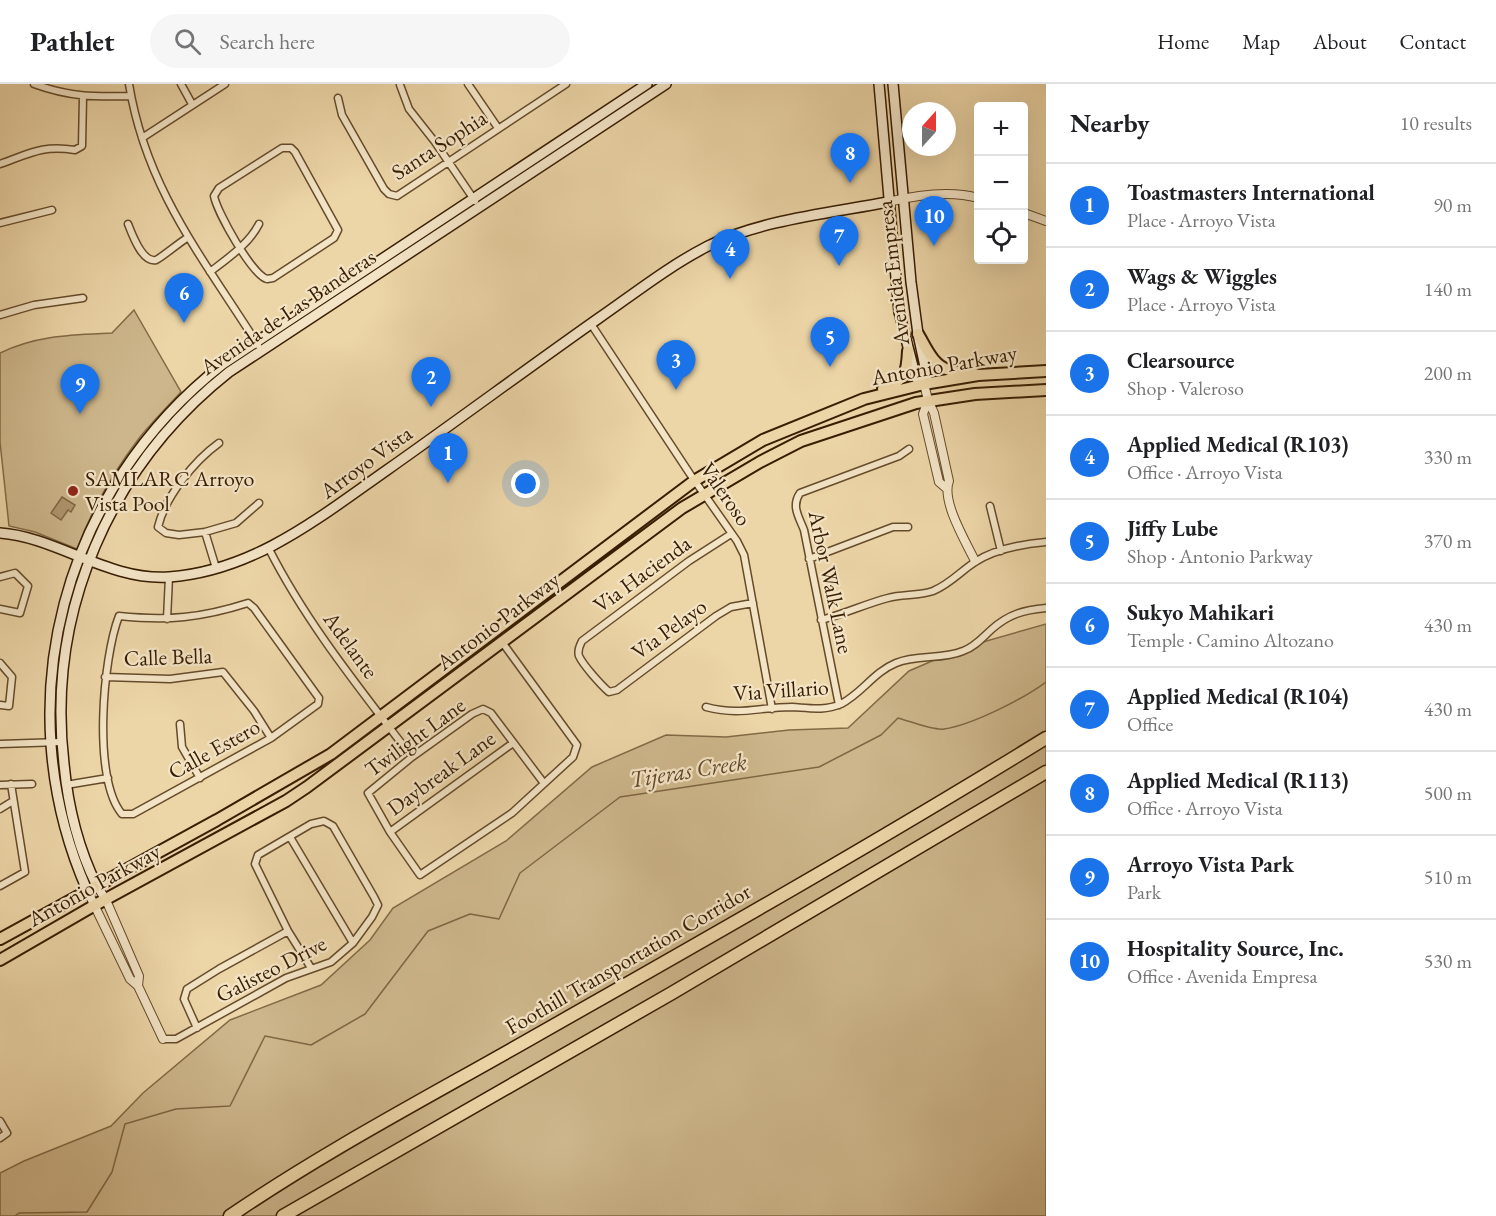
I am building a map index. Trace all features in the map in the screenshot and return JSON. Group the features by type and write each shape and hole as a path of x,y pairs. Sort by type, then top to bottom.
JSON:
{"highway":[{"name":"Foothill Transportation Corridor","path":"230,1216 260,1195 338,1149 764,907 1046,738"},
{"path":"283,1216 682,987 1046,772"}],"main road":[{"name":"Avenida de Las Banderas","path":"92,888 65,828 56,789 49,701 60,618 79,557 110,490 144,442 168,414 207,376 256,341 646,84"},
{"path":"636,103 641,93 653,84"},
{"name":"Avenida de Las Banderas","path":"92,888 66,785 61,742 62,668 70,620 89,561 119,496 152,448 175,421 214,384 261,350 666,84"},
{"name":"Avenida Empresa","path":"879,84 899,312 916,378 924,384 927,376 918,334 911,282 893,84"},
{"path":"568,148 575,138 624,105 630,94"},
{"name":"Arroyo Vista","path":"0,533 29,539 119,571 147,576 169,577 216,568 269,549 334,509 664,272 711,245 777,223 888,202"},
{"path":"918,334 930,356 944,368 955,371 965,370 978,375"},
{"path":"864,399 900,380 907,371 908,351"},
{"name":"Antonio Parkway","path":"0,939 304,771 694,481 763,440 864,399 924,384 978,375 1046,371"},
{"name":"Antonio Parkway","path":"0,960 95,905 286,801 327,774 703,494 801,441 869,417 928,400 997,392 1046,390"}],"street":[{"path":"34,84 83,97 131,96"},
{"path":"129,84 142,138 164,195 187,238 261,350"},
{"path":"181,84 192,104"},
{"path":"142,138 225,84"},
{"path":"468,84 498,128"},
{"name":"Santa Sophia","path":"339,98 342,115 384,189 393,195 403,194 566,84"},
{"path":"400,85 409,109 435,141 478,207"},
{"path":"0,164 40,149 75,150 82,146 83,97"},
{"path":"282,148 291,148 337,225 337,235 273,278 267,279 259,274 240,248 215,201 215,192 282,148"},
{"path":"888,202 903,198 952,194 974,197"},
{"path":"0,223 52,210"},
{"path":"1028,215 1046,222"},
{"path":"129,224 144,256 151,260 158,260 187,238"},
{"path":"210,272 240,248 255,233 259,224"},
{"path":"0,315 34,305 83,298"},
{"name":"Valeroso","path":"591,324 744,555 772,710"},
{"name":"Avenida Empresa","path":"924,384 928,400 923,414 939,482 946,488 955,520 975,561"},
{"path":"219,443 176,488 161,514 158,527 166,533 179,535 205,532 236,523 259,503"},
{"name":"Arbor Walk Lane","path":"839,705 804,530 795,508 795,502 800,493 899,456 909,448"},
{"path":"990,506 1001,551"},
{"path":"808,559 892,527 908,526"},
{"path":"205,532 216,568"},
{"name":"Via Hacienda","path":"609,692 579,656 582,641 689,561 731,534"},
{"path":"821,620 884,599 931,592 950,582 975,561 1030,543 1046,542"},
{"name":"Adelante","path":"269,549 304,611 412,757"},
{"path":"0,577 15,573 28,586 20,613 0,609"},
{"path":"66,785 108,778 103,729 105,677 113,631 119,616 167,619 169,577"},
{"name":"Calle Estero","path":"108,778 115,806 122,814 133,814 271,738 318,704 319,698 254,608 248,603 212,614 167,619"},
{"name":"Via Pelayo","path":"609,692 617,690 716,616 731,608 753,603"},
{"name":"Via Villario","path":"706,707 724,712 790,707 826,708 839,705 862,690 871,678 896,663 911,659 952,655 964,651 1016,613 1027,609 1046,608"},
{"path":"390,832 420,875 512,813 543,782 573,757 577,745 502,642"},
{"path":"0,663 12,677 9,705 0,705"},
{"name":"Calle Bella","path":"105,677 170,679 223,672 254,711 271,738"},
{"name":"Twilight Lane","path":"390,832 368,794 412,757 472,714 483,709 491,713 513,743"},
{"path":"180,724 182,747 200,778"},
{"path":"0,744 61,742"},
{"path":"513,743 543,782"},
{"name":"Daybreak Lane","path":"390,832 513,743"},
{"path":"0,785 32,783"},
{"path":"0,886 25,872 11,784"},
{"path":"0,809 13,801"},
{"name":"Galisteo Drive","path":"163,1039 176,1039 286,978 331,962 353,943 372,917 378,905 333,826 324,821 311,824 290,837"},
{"path":"311,968 288,931 255,864 258,855 290,837 353,943"},
{"name":"Avenida de Las Banderas","path":"92,888 106,900 139,976 138,986"},
{"name":"Avenida de Las Banderas","path":"92,888 95,905 130,979 138,986 163,1039"},
{"path":"197,1028 184,999 187,989 288,931"},
{"path":"0,1121 7,1133 0,1138"}],"shaded area":[{"path":"134,310 181,392 145,431 121,463 104,491 77,549 35,532 9,526 0,442 0,353 41,339 112,333"},
{"path":"62,497 75,505 71,512 68,510 61,520 51,513"},
{"path":"1046,624 1046,1216 0,1216 0,1173 111,1126 143,1093 230,1020 321,985 370,940 393,908 506,841 592,767 666,735 726,737 789,730 848,728 909,671 962,648"}],"waterway":[{"name":"Tijeras Creek","path":"15,1216 19,1213 87,1212 112,1172 125,1124 176,1109 230,1106 265,1036 311,1045 365,1014 428,931 470,914 499,919 520,873 620,797 819,767 881,735 898,718 934,729 955,727 997,710 1046,682"}],"place":[{"name":"Applied Medical (R113)","path":"850,183"},
{"name":"Hospitality Source, Inc.","path":"934,246"},
{"name":"Applied Medical (R104)","path":"839,266"},
{"name":"Applied Medical (R103)","path":"730,279"},
{"name":"Sukyo Mahikari","path":"184,323"},
{"name":"Jiffy Lube","path":"830,367"},
{"name":"Clearsource","path":"676,390"},
{"name":"Wags & Wiggles","path":"431,407"},
{"name":"Arroyo Vista Park","path":"80,414"},
{"name":"Toastmasters International","path":"448,483"},
{"name":"SAMLARC Arroyo Vista Pool","path":"73,491"}]}
